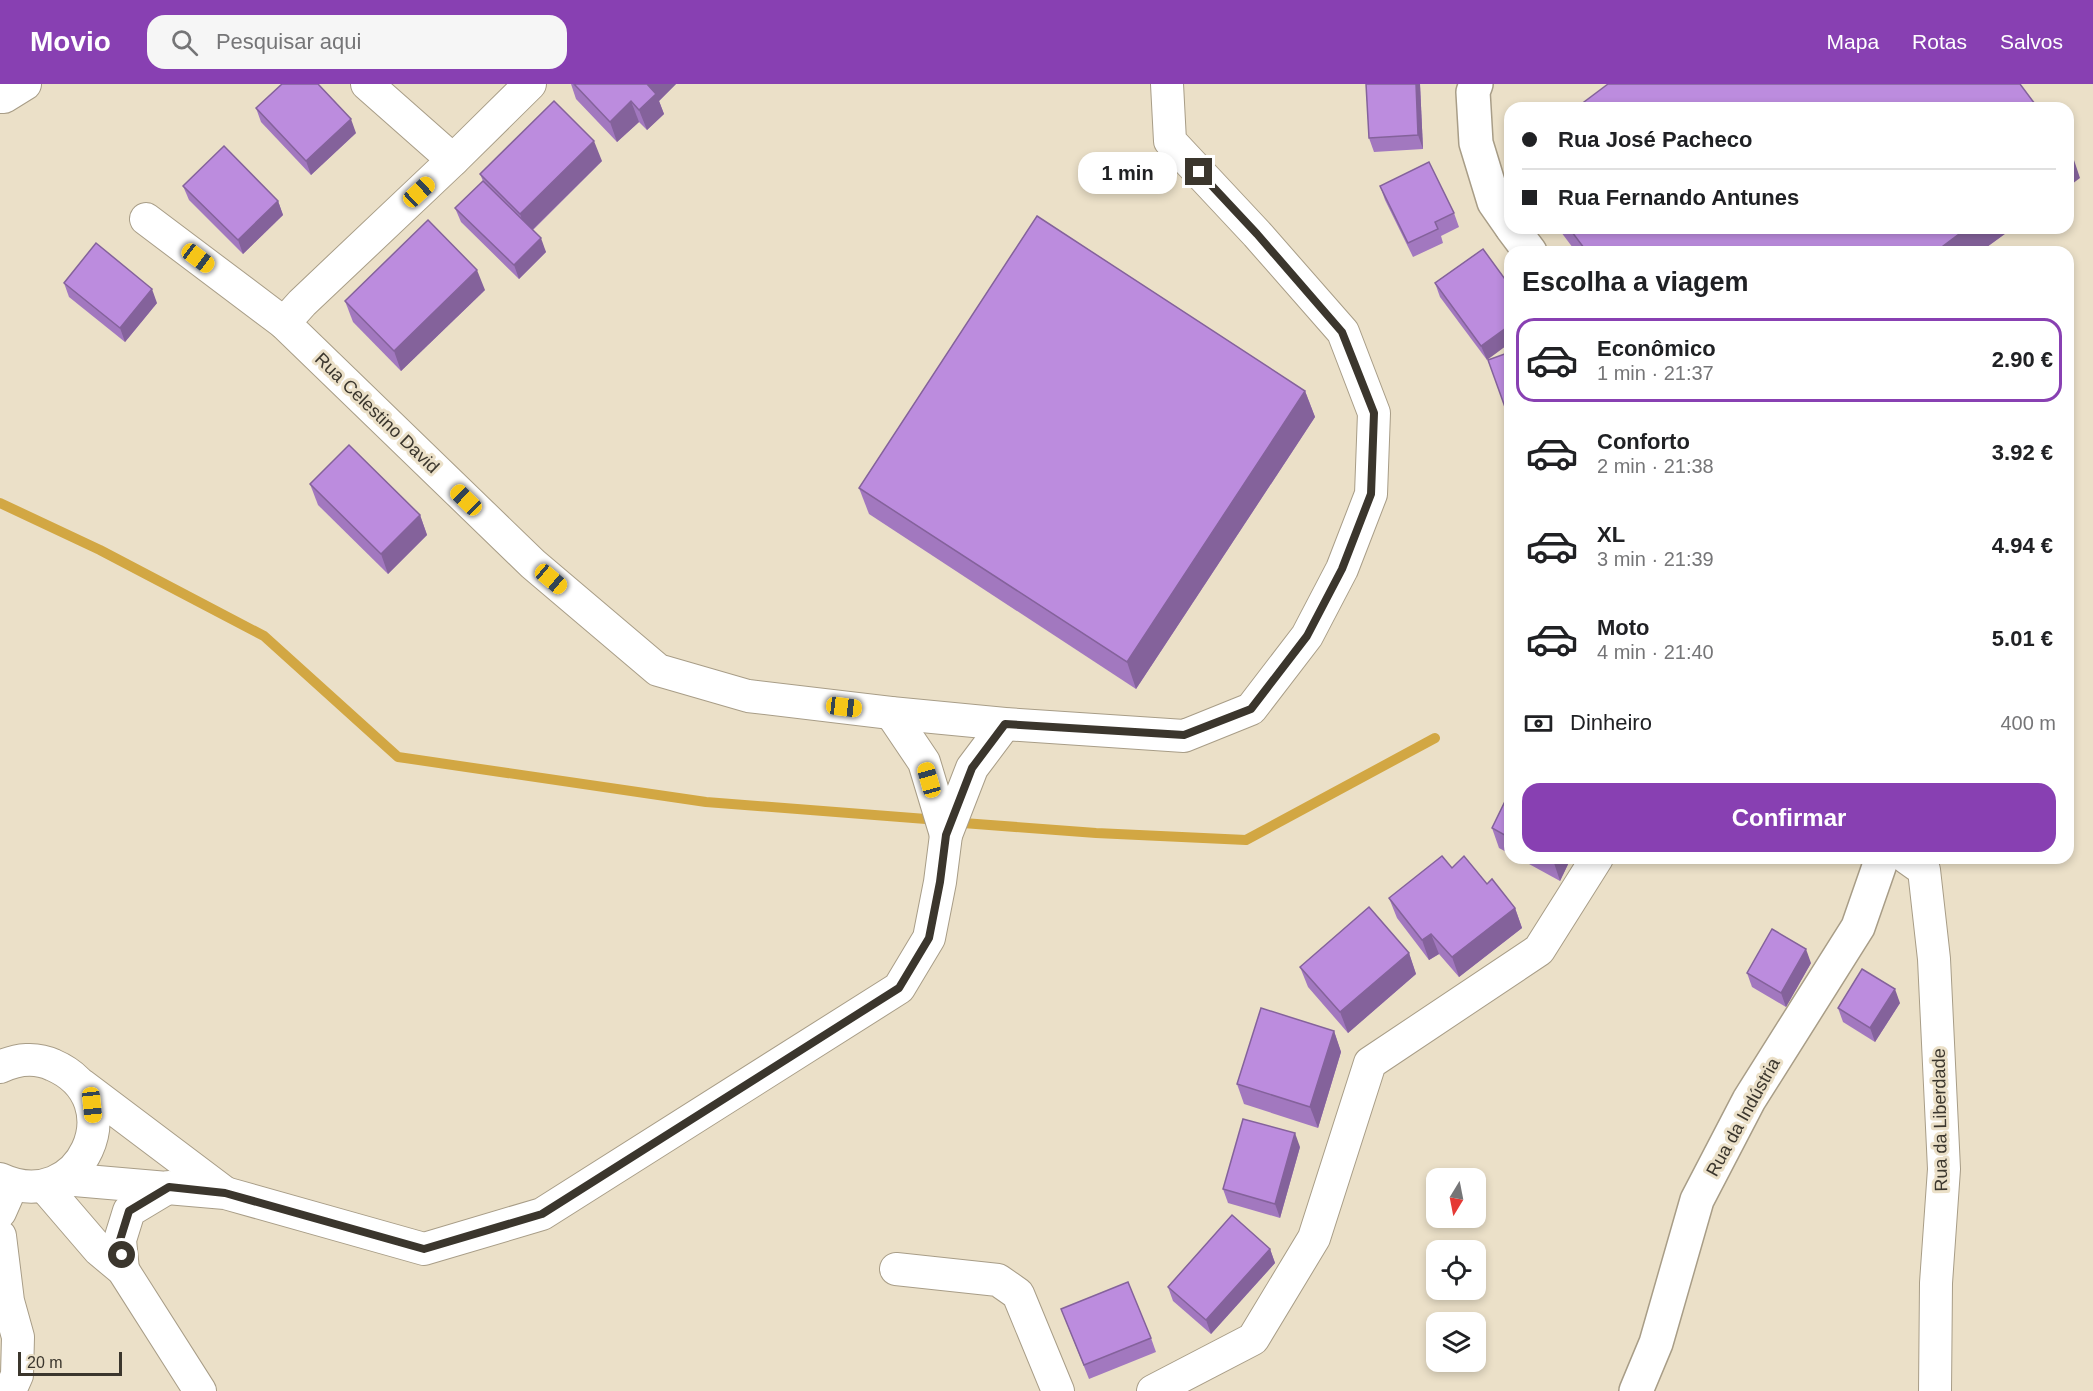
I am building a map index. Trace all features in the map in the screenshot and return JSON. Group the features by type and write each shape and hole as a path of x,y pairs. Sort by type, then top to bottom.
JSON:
{"street":[{"path":"0,97 4,97 25,84"},
{"path":"367,84 453,160"},
{"path":"284,323 302,303 530,84"},
{"path":"891,713 1005,724 1184,735 1251,709 1307,636 1342,569 1371,494 1374,413 1342,332 1257,234 1170,141 1167,84"},
{"path":"1476,84 1473,92 1476,143 1494,202 1504,217"},
{"name":"Rua Celestino David","path":"146,219 284,323 533,564 658,670 748,696 891,713"},
{"path":"1516,234 1525,246"},
{"path":"891,713 924,762 946,835"},
{"path":"4,1192 53,1182 169,1187 225,1193 424,1249 542,1214 899,988 929,938 946,835 972,768 1005,724"},
{"path":"1153,1391 1253,1339 1314,1238 1370,1063 1539,950 1593,864"},
{"name":"Rua da Indústria","path":"1636,1391 1656,1343 1697,1200 1749,1100 1858,927 1880,864"},
{"name":"Rua da Liberdade","path":"1916,864 1924,870 1934,959 1944,1168 1936,1283 1935,1391"},
{"path":"0,1067 23,1060 45,1061 65,1070 225,1193"},
{"path":"53,1182 79,1165 89,1148 94,1126 92,1105 82,1085"},
{"path":"53,1182 99,1250 123,1270 200,1391"},
{"path":"123,1270 120,1240 129,1211 169,1187"},
{"path":"0,1236 8,1301 18,1337 17,1375 10,1391"},
{"path":"896,1269 998,1280 1018,1294 1058,1391"}],"building":[{"path":"282,84 318,84 351,119 306,161 256,108"},
{"path":"574,84 647,84 656,94 639,110 631,101 610,122"},
{"path":"1366,84 1416,84 1418,135 1369,138"},
{"path":"1608,84 2020,84 2034,102 1584,102"},
{"path":"554,101 594,141 520,214 480,174"},
{"path":"224,146 278,201 238,240 183,186"},
{"path":"1429,162 1454,213 1435,222 1438,229 1408,243 1380,186"},
{"path":"483,181 541,238 514,265 455,208"},
{"path":"1037,216 1305,391 1127,662 859,488"},
{"path":"428,220 477,270 394,351 345,301"},
{"path":"1574,234 1959,234 1943,246 1582,246"},
{"path":"96,243 152,289 120,328 64,283"},
{"path":"1483,249 1504,278 1504,329 1481,346 1435,283"},
{"path":"1504,354 1504,404 1488,360"},
{"path":"349,445 420,515 381,554 310,484"},
{"path":"1504,803 1504,835 1492,828"},
{"path":"1442,856 1452,868 1464,856 1487,884 1492,879 1515,908 1452,957 1431,934 1422,940 1389,898"},
{"path":"1369,907 1409,953 1340,1012 1300,967"},
{"path":"1772,929 1806,949 1781,993 1747,973"},
{"path":"1862,969 1895,989 1870,1028 1838,1008"},
{"path":"1261,1008 1334,1031 1310,1107 1237,1084"},
{"path":"1243,1119 1295,1133 1275,1204 1223,1189"},
{"path":"1232,1215 1270,1249 1206,1320 1168,1287"},
{"path":"1128,1282 1151,1338 1084,1365 1061,1309"}],"waterway":[{"path":"0,503 100,550 264,636 398,757 706,802 926,819"},
{"path":"963,823 1096,833 1246,840 1435,738"}],"route":[{"path":"122,1255 120,1240 129,1211 169,1187 225,1193 424,1249 542,1214 899,988 929,938 946,835 972,768 1005,724 1184,735 1251,709 1307,636 1342,569 1371,494 1374,413 1342,332 1257,234 1199,172"}]}
